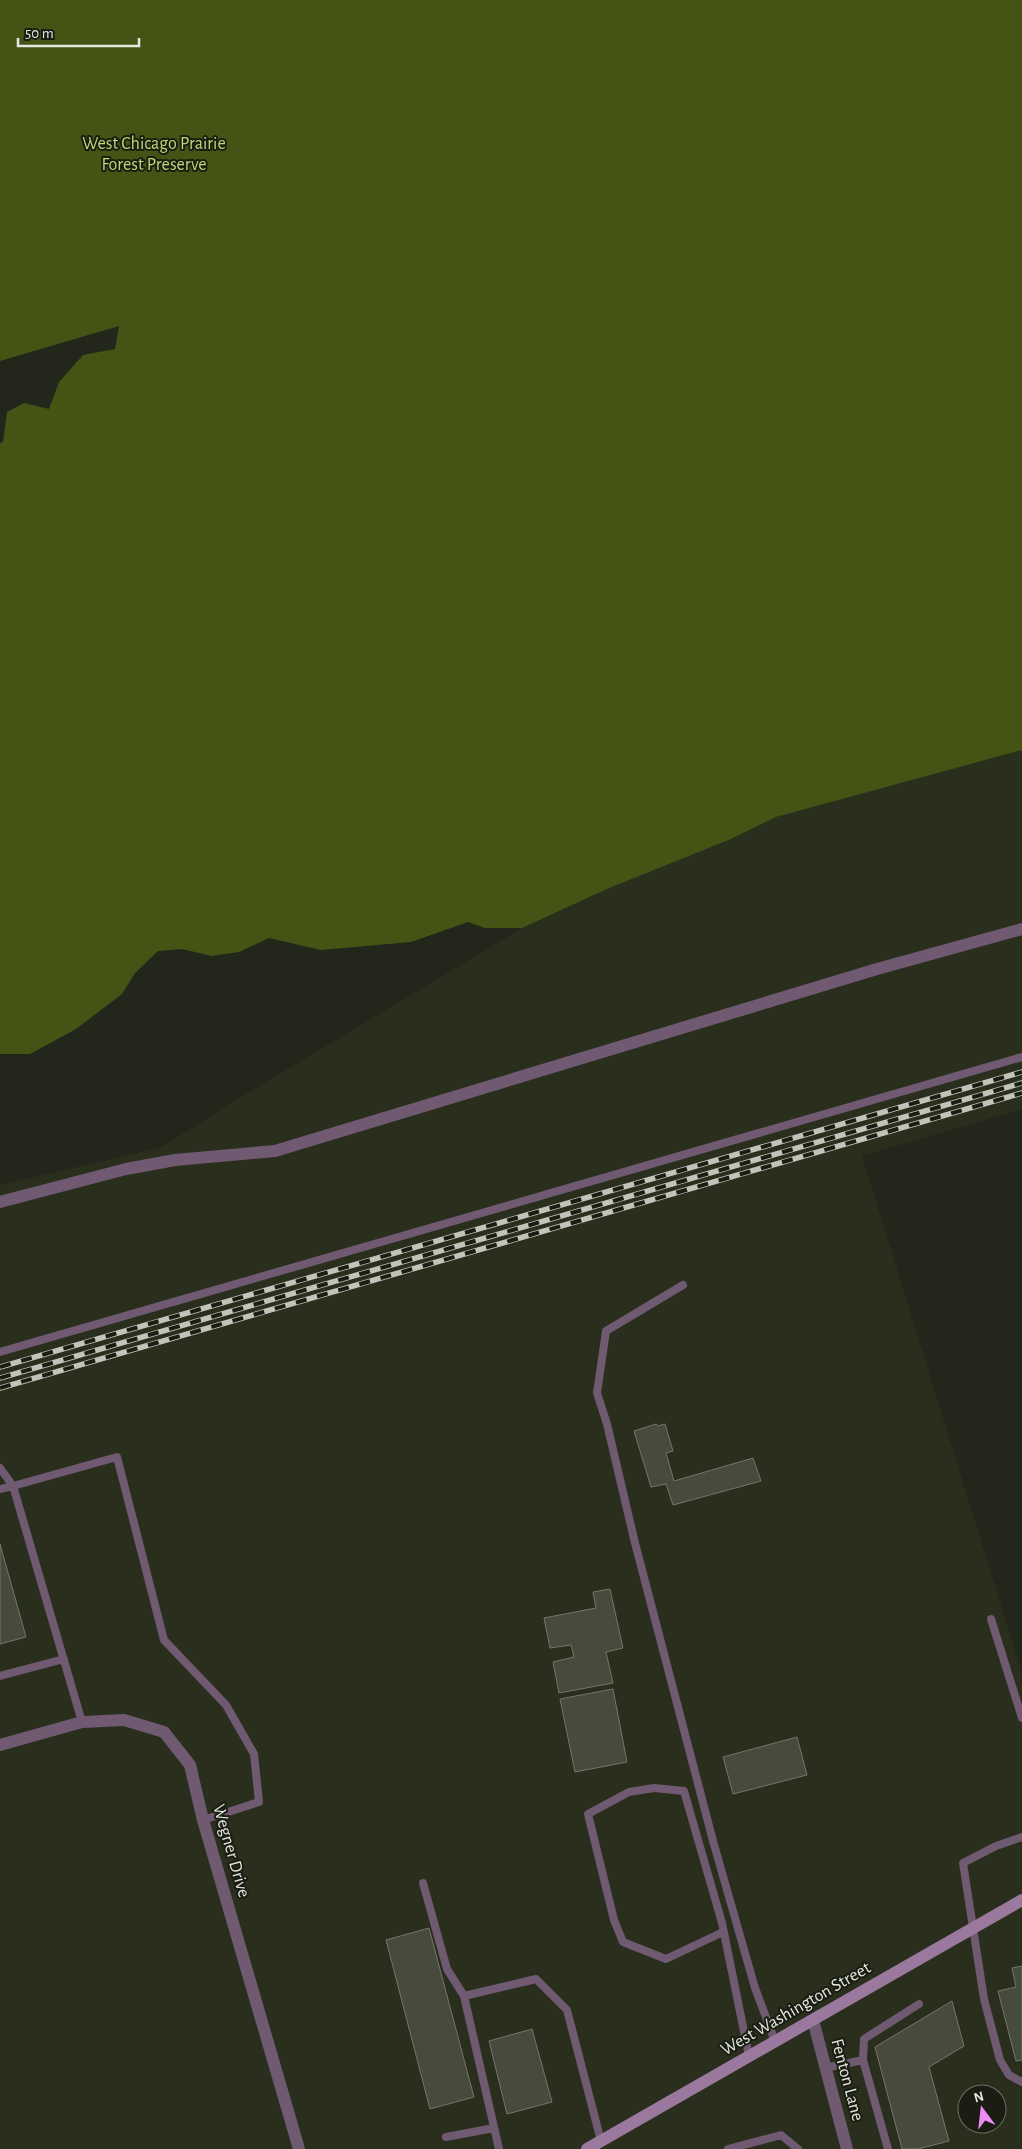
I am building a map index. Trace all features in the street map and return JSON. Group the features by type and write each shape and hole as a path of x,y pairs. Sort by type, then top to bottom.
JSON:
{"main road":[{"name":"West Washington Street","path":"587,2149 1022,1900"}],"street":[{"path":"0,1202 126,1169 175,1160 276,1151 877,969 1022,929"},
{"name":"Wegner Drive","path":"0,1745 82,1722 124,1720 164,1732 190,1765 204,1820 299,2149"},
{"name":"Fenton Lane","path":"813,2020 847,2149"}],"lane":[{"path":"0,1352 1022,1057"},
{"path":"683,1285 606,1330 596,1393 607,1424 635,1543 713,1841 755,1988 775,2041"},
{"path":"0,1489 117,1457 164,1640 226,1705 254,1754 259,1802 204,1820"},
{"path":"0,1468 13,1486 82,1722"},
{"path":"991,1620 1022,1718"},
{"path":"0,1676 64,1659"},
{"path":"723,1932 666,1959 623,1942 614,1920 588,1814 629,1792 654,1788 684,1791 723,1932 749,2056"},
{"path":"1022,1837 996,1846 963,1863 984,1999 1000,2060 1009,2075 1022,2082"},
{"path":"423,1883 447,1969 464,1996 499,2149"},
{"path":"464,1996 536,1979 567,2010 601,2141"},
{"path":"888,2149 863,2060 864,2039 919,2004"},
{"path":"826,2068 863,2060"},
{"path":"446,2137 494,2128"},
{"path":"728,2149 781,2134 798,2149"}],"shaded area":[{"path":"1022,750 1022,1109 862,1156 1022,1673 1022,2149 0,2149 0,1185 162,1147 226,1106 522,928 607,889 731,839 776,817"}],"green space":[{"name":"West Chicago Prairie Forest Preserve","path":"0,0 1022,0 1022,750 776,817 731,839 607,889 522,928 485,928 468,922 411,942 321,950 269,938 239,952 212,956 182,949 158,951 135,973 122,994 76,1029 30,1054 0,1054 0,443 3,442 7,412 24,403 49,409 59,382 83,355 115,349 119,326 0,361"}],"building":[{"path":"656,1424 658,1426 665,1424 673,1451 666,1453 674,1481 753,1458 761,1481 673,1505 666,1484 651,1487 634,1431"},
{"path":"0,1544 26,1637 0,1644"},
{"path":"610,1589 623,1648 606,1652 613,1683 559,1693 553,1662 574,1657 571,1645 550,1648 544,1618 596,1608 593,1592"},
{"path":"613,1689 627,1762 575,1772 560,1699"},
{"path":"797,1737 807,1775 733,1794 723,1757"},
{"path":"429,1928 474,2097 430,2109 386,1940"},
{"path":"1022,1966 1022,2060 1016,2061 998,1991 1016,1987 1012,1968"},
{"path":"952,2001 964,2046 929,2067 949,2141 918,2149 902,2149 875,2047"},
{"path":"532,2029 552,2102 507,2114 489,2041"}],"railway":[{"path":"0,1367 1022,1072"},
{"path":"0,1378 1022,1083"},
{"path":"0,1388 1022,1093"}]}
